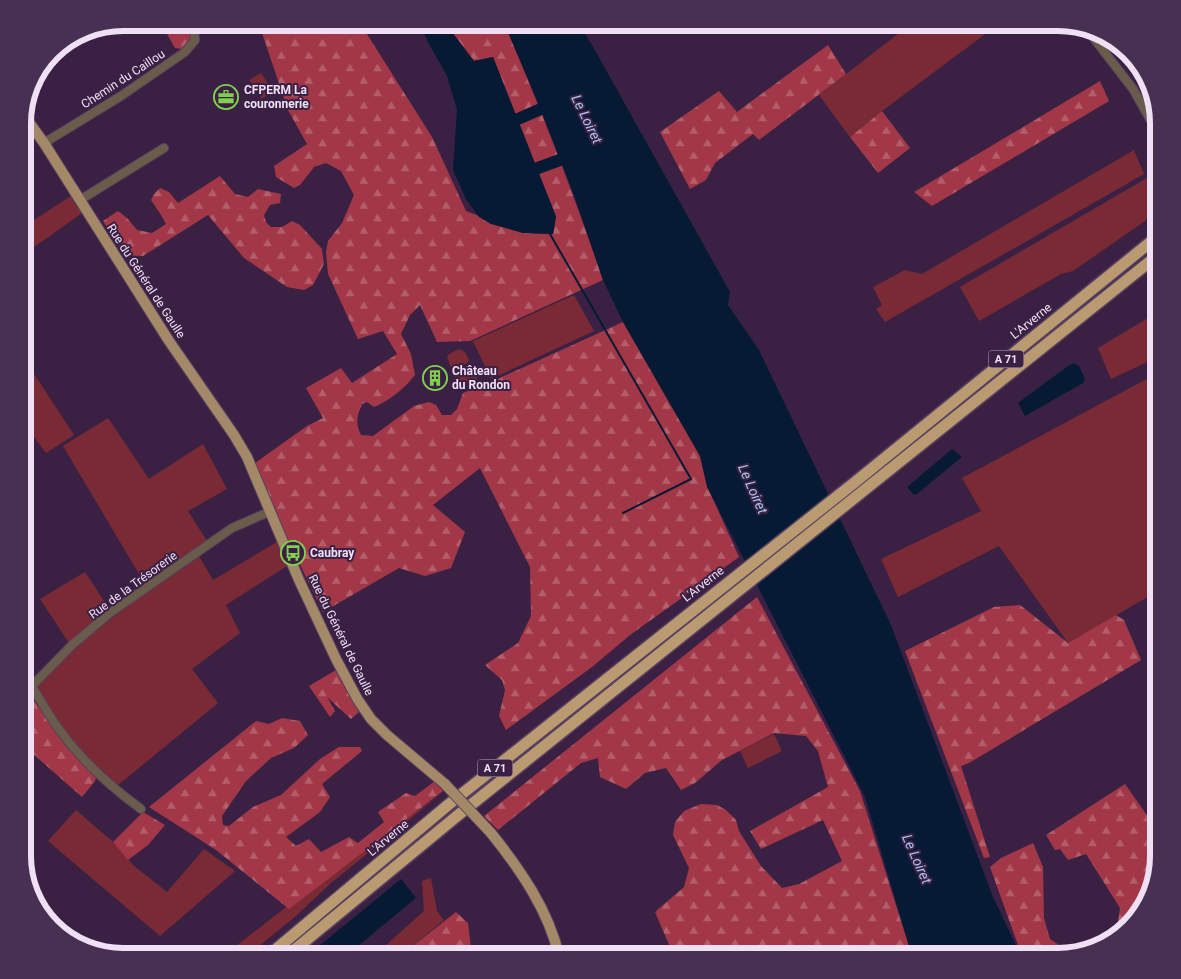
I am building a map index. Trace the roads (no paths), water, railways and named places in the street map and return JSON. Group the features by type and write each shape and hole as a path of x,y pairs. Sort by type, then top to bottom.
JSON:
{"highway":[{"name":"L'Arverne","path":"278,948 448,805 854,483 1150,242"},
{"name":"A 71","path":"297,948 457,816 735,596 1150,261"}],"main road":[{"name":"Rue du Général de Gaulle","path":"31,125 174,347 234,434 256,476 299,580 336,659 358,700 371,719 445,784 492,833 519,870 539,905 550,927 557,948"}],"street":[{"name":"Chemin du Caillou","path":"44,143 121,96 185,52 195,40 194,31"},
{"path":"1094,39 1133,89 1150,118"},
{"path":"80,200 164,148"},
{"name":"Rue de la Trésorerie","path":"32,686 72,645 110,613 232,528 270,511"},
{"path":"32,686 56,725 80,756 101,777 141,809"}],"water":[{"path":"423,31 451,31 474,61 493,57 556,217 553,234 523,233 491,224 479,217 466,199 453,170 457,110 447,76"},
{"name":"Le Loiret","path":"507,31 583,31 730,292 728,305 759,350 891,625 993,897 1017,948 910,948 865,797 707,487 700,456 623,322 603,280 574,195"},
{"path":"1074,363 1079,366 1085,379 1083,383 1025,416 1018,403"},
{"path":"952,449 962,457 914,495 907,487"},
{"path":"401,879 416,898 356,948 321,948 319,946"}],"waterway":[{"path":"504,125 557,102"},
{"path":"525,167 527,172 576,154"},
{"path":"550,234 691,479 623,513"}],"place":[{"name":"CFPERM La couronnerie","path":"226,97"},
{"name":"Château du Rondon","path":"435,378"},
{"name":"Caubray","path":"293,553"}]}
